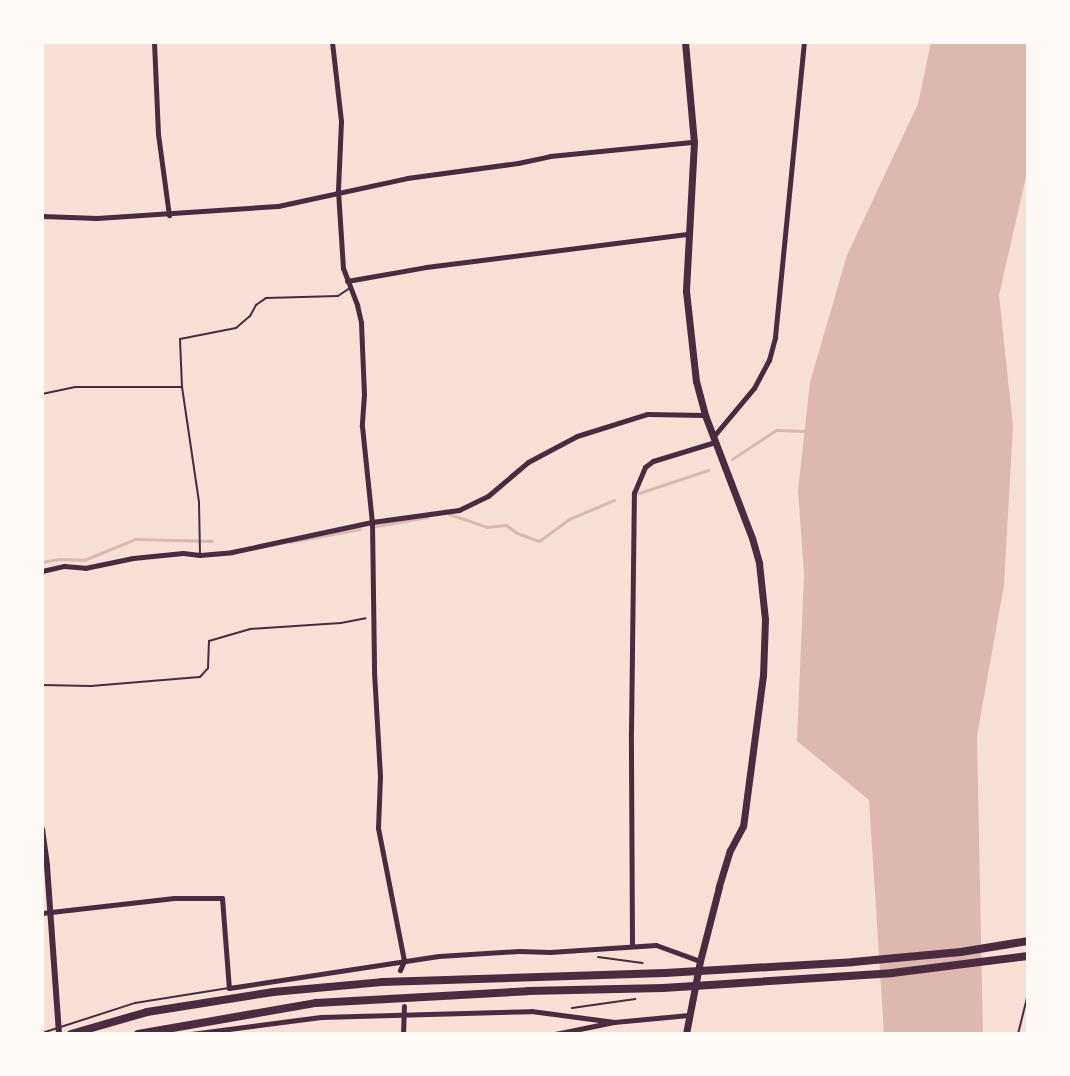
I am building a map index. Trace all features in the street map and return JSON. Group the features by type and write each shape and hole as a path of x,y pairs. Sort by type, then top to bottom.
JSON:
{"highway":[{"path":"71,1034 147,1012 273,992 382,982 616,975 853,962 961,952 1028,941"},
{"path":"138,1034 316,1003 892,973 1028,956"}],"main road":[{"path":"685,42 693,142 686,291 696,381 705,415 759,563 763,593 763,675 743,826 730,850 700,961 686,1034"}],"street":[{"path":"154,42 158,134 169,215"},
{"path":"332,42 341,121 338,191 342,259 361,323 364,394 362,426 372,522 374,672 380,776 378,828 404,961 400,970"},
{"path":"632,945 631,732 634,493 645,467 653,461 714,440 754,388 769,360 775,337 804,42"},
{"path":"42,216 97,218 169,215 278,206 338,191 407,178 518,163 550,156 693,142"},
{"path":"347,281 426,267 687,234"},
{"path":"42,571 64,566 85,568 133,558 183,553 200,555 232,552 372,522 459,510 488,496 528,462 577,436 609,424 647,414 705,415"},
{"path":"42,829 51,912 58,1031"},
{"path":"42,913 174,898 222,898 229,987 439,956 632,945 656,945 700,961"},
{"path":"403,1034 404,1006"},
{"path":"191,1034 321,1017 531,1011 614,1022"},
{"path":"555,1034 614,1022 689,1015"}],"lane":[{"path":"200,555 201,534 196,479 182,387 180,339 236,328 250,316 256,305 266,298 338,296 350,288"},
{"path":"42,394 75,387 182,387"},
{"path":"42,1033 58,1031 135,1003 229,987"}],"path":[{"path":"42,685 91,686 200,676 208,668 209,641 250,629 341,623 374,617"},
{"path":"596,957 651,965"},
{"path":"1018,1034 1028,994"},
{"path":"571,1008 639,998"}],"shaded area":[{"path":"931,42 1028,42 1028,168 999,295 1013,426 1004,585 977,736 983,1034 884,1034 869,800 797,741 804,574 798,491 810,382 847,255 918,104"}],"waterway":[{"path":"732,459 776,430 806,431"},
{"path":"639,493 708,470"},
{"path":"449,514 486,527 506,525 517,533 539,541 569,519 614,500"},
{"path":"376,526 427,517"},
{"path":"290,542 360,529"},
{"path":"42,562 59,559 84,560 135,539 212,541"}]}
